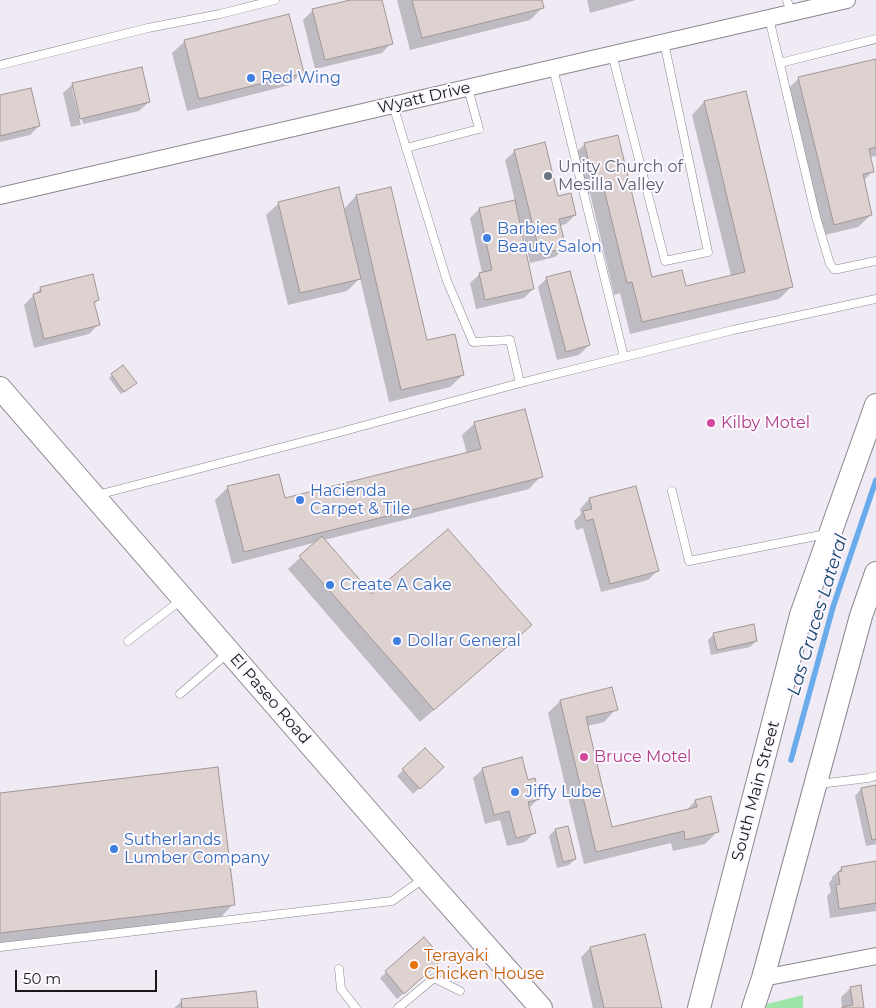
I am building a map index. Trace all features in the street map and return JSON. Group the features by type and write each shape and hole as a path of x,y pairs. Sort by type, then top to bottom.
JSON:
{"main road":[{"name":"El Paseo Road","path":"0,388 541,1008"},
{"name":"South Main Street","path":"699,1008 802,615 876,404"},
{"path":"753,1008 815,784 868,614 876,572"}],"street":[{"name":"Wyatt Drive","path":"0,196 769,18 789,7 847,0"},
{"path":"762,978 876,956"}],"lane":[{"path":"0,66 148,28 220,14 275,0"},
{"path":"769,18 816,217 830,264 834,269 838,269 876,261"},
{"path":"780,63 876,39"},
{"path":"612,54 665,261 708,252 664,42"},
{"path":"553,68 624,357"},
{"path":"406,148 479,129 468,88"},
{"path":"393,105 447,280 473,342 510,340 520,383"},
{"path":"94,496 520,383 733,330 876,299"},
{"path":"672,491 689,561 831,533"},
{"path":"128,641 183,599"},
{"path":"180,694 229,652"},
{"path":"815,784 876,776"},
{"path":"0,947 392,901 425,877"},
{"path":"339,969 340,989 356,1008"},
{"path":"398,1008 434,978 460,991"}],"green space":[{"path":"803,995 803,1008 766,1008 767,1004"}],"building":[{"path":"350,0 382,0 393,44 325,60 312,9"},
{"path":"412,0 542,0 544,8 422,38"},
{"path":"289,14 304,73 199,99 184,40"},
{"path":"876,59 876,147 869,149 874,172 863,174 872,215 834,225 798,77"},
{"path":"142,67 150,102 80,119 72,83"},
{"path":"31,88 40,126 0,136 0,95"},
{"path":"746,91 793,287 642,322 632,282 627,283 602,181 594,183 584,143 618,135 652,277 682,270 686,286 745,272 704,101"},
{"path":"545,142 558,196 571,193 576,215 559,219 566,248 540,254 514,150"},
{"path":"339,187 361,279 300,293 278,202"},
{"path":"391,187 427,340 455,334 464,375 401,390 356,195"},
{"path":"515,200 534,289 485,300 479,273 492,270 479,208"},
{"path":"570,271 590,345 566,352 546,277"},
{"path":"93,274 99,300 94,302 100,325 44,339 33,294 41,292 40,287"},
{"path":"123,365 137,383 124,392 111,374"},
{"path":"525,409 543,477 244,552 227,486 279,474 285,498 481,449 474,422"},
{"path":"636,486 659,571 610,584 593,519 586,521 583,511 592,509 589,498"},
{"path":"448,529 532,625 434,710 299,556 322,536 372,594"},
{"path":"754,624 757,641 717,650 713,633"},
{"name":"Bruce Motel","path":"612,687 618,710 586,717 612,827 697,807 695,800 711,796 719,832 685,840 684,831 596,852 560,700"},
{"path":"425,748 444,767 420,789 402,769"},
{"path":"522,757 528,780 535,778 540,799 528,802 536,833 516,838 509,811 494,815 482,768"},
{"name":"Sutherlands Lumber Company","path":"218,767 235,905 0,933 0,793"},
{"path":"876,785 876,839 872,840 861,788"},
{"path":"568,826 576,859 563,862 555,829"},
{"path":"876,861 876,903 839,909 836,885 840,884 838,872 842,871 841,867"},
{"path":"645,934 662,1008 604,1008 590,947"},
{"name":"Terayaki Chicken House","path":"424,937 443,959 404,994 385,971"},
{"path":"861,985 864,1008 842,1008 853,1005 850,987"},
{"path":"256,991 258,1008 182,1008 181,999"}],"waterway":[{"name":"Las Cruces Lateral","path":"791,760 833,607 876,480"}],"place":[{"name":"Red Wing","path":"251,78"},
{"name":"Unity Church of Mesilla Valley","path":"548,176"},
{"name":"Barbies Beauty Salon","path":"487,238"},
{"name":"Kilby Motel","path":"711,423"},
{"name":"Hacienda Carpet & Tile","path":"300,500"},
{"name":"Create A Cake","path":"330,585"},
{"name":"Dollar General","path":"397,641"},
{"name":"Bruce Motel","path":"584,757"},
{"name":"Jiffy Lube","path":"515,792"},
{"name":"Sutherlands Lumber Company","path":"114,849"},
{"name":"Terayaki Chicken House","path":"414,965"}]}
